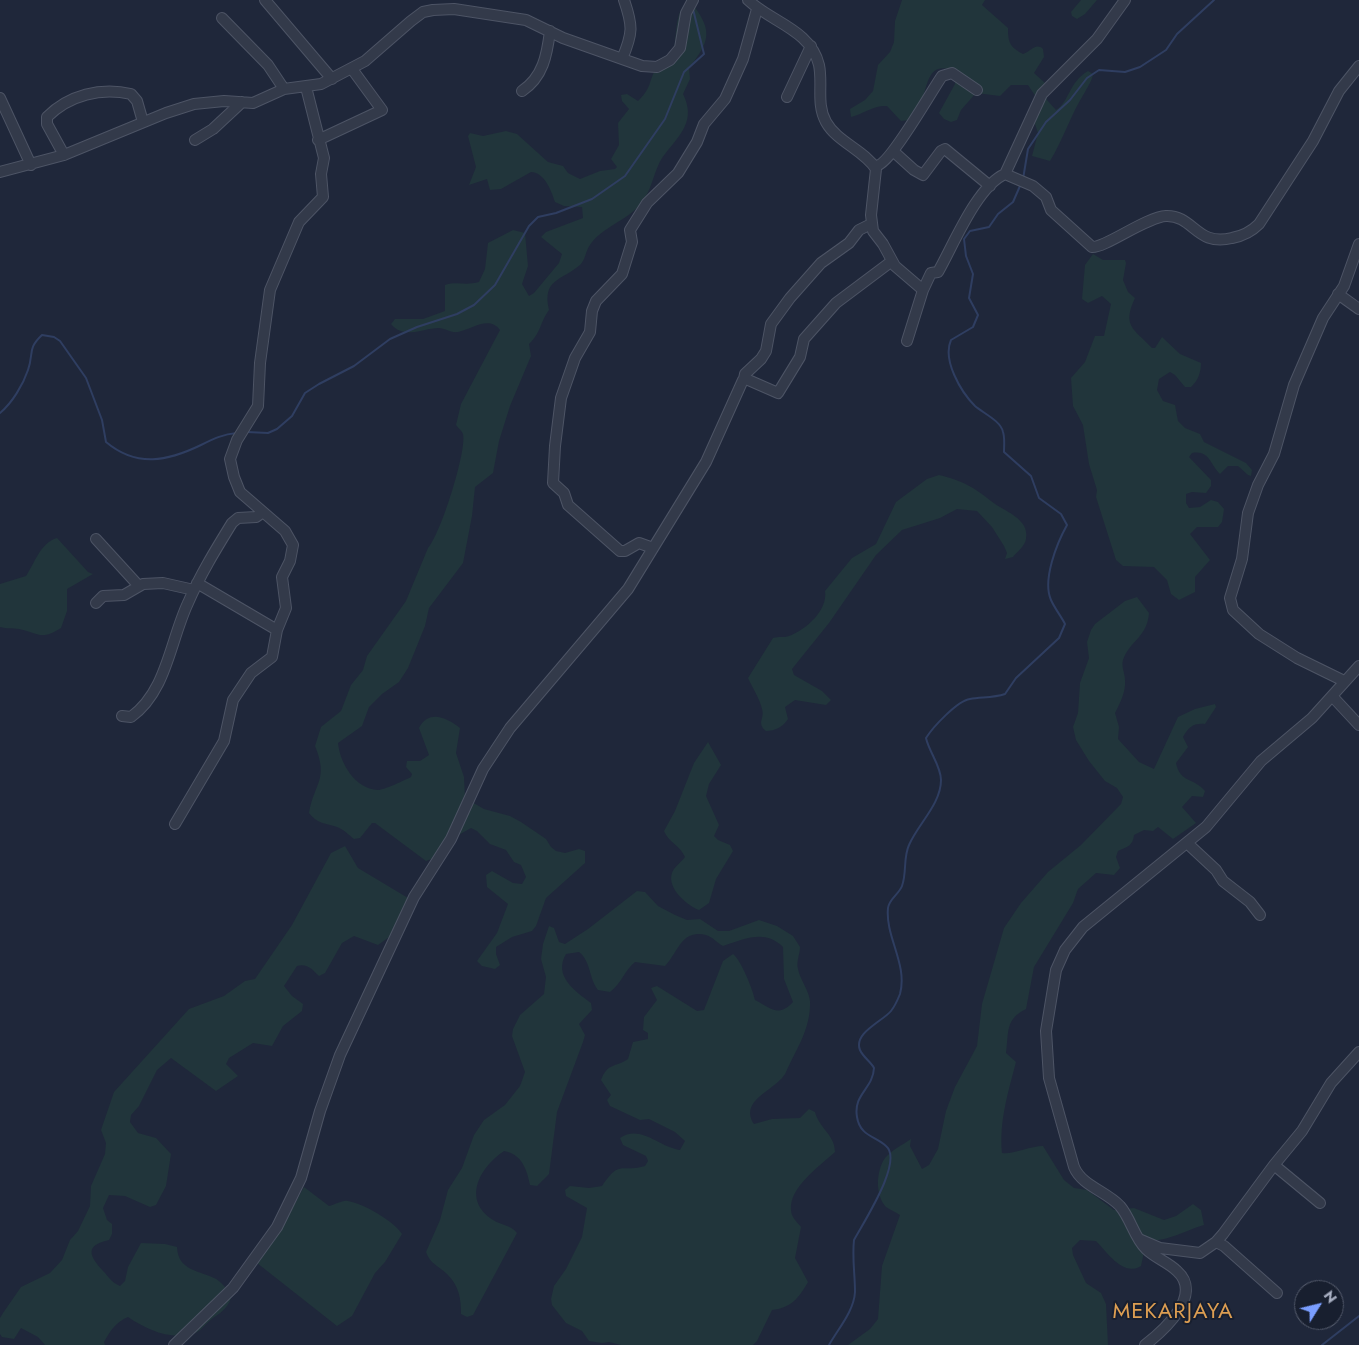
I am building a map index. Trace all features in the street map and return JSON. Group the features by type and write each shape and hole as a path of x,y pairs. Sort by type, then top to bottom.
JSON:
{"street":[{"path":"265,0 332,79"},
{"path":"622,59 632,31 630,16 624,0"},
{"path":"748,0 757,8 786,25 811,46 820,66 820,102 826,123 837,135 875,166 876,176 871,224 873,231 895,266 923,290"},
{"path":"908,341 923,290 931,273 938,272 979,200 997,178 1005,174 1042,94 1097,39 1125,0"},
{"path":"1,171 31,165 64,155 143,122 194,104 224,101 257,102 284,89 306,87 332,79 365,61 423,12 456,4 518,18 622,59 649,67 657,67 670,60 680,48 691,3"},
{"path":"653,548 639,543 625,551 620,551 567,503 564,493 553,483 555,446 562,398 575,358 590,332 592,312 596,301 622,274 632,242 630,230 643,209 678,173 697,142 704,124 725,99 743,59 757,8"},
{"path":"222,18 268,65 284,89"},
{"path":"522,91 534,83 546,58 550,31"},
{"path":"787,97 811,46"},
{"path":"1005,174 1033,186 1046,197 1051,210 1092,247 1098,248 1128,231 1165,216 1180,219 1201,235 1215,240 1237,237 1254,230 1259,224 1313,140 1339,91 1359,66"},
{"path":"318,140 382,110 352,69"},
{"path":"875,166 882,165 918,116 942,76 952,73 977,90"},
{"path":"175,824 224,741 234,700 251,673 272,657 277,630 286,608 282,577 290,561 293,545 285,531 240,492 230,459 236,440 247,426 258,406 260,363 270,290 299,222 323,197 321,174 324,158 306,87"},
{"path":"64,155 47,124 47,117 88,94 108,90 131,94 137,101 143,122"},
{"path":"0,98 31,165"},
{"path":"195,140 214,129 242,102"},
{"path":"893,150 914,170 923,175 941,150 945,149 990,186"},
{"path":"174,1345 233,1288 277,1227 301,1178 320,1111 340,1055 416,892 451,839 482,770 510,728 624,594 706,462 746,372 761,359 766,351 772,324 790,298 821,263 851,242 861,228 871,224"},
{"path":"1344,681 1297,658 1259,634 1237,615 1230,602 1242,560 1248,512 1274,454 1295,382 1323,318 1344,286 1359,244"},
{"path":"744,379 778,393 800,357 804,339 836,303 892,261"},
{"path":"1338,294 1359,309"},
{"path":"122,716 131,717 136,714 145,706 155,691 196,586 235,520 241,517 256,518 263,512"},
{"path":"96,539 138,585"},
{"path":"96,604 103,596 124,594 138,585 163,583 196,586 277,630"},
{"path":"1145,1345 1165,1330 1177,1314 1186,1292 1185,1283 1178,1271 1147,1250 1138,1239 1120,1206 1077,1174 1070,1158 1048,1078 1046,1031 1049,1001 1056,970 1075,935 1211,822 1261,761 1307,723 1359,666"},
{"path":"1332,696 1359,726"},
{"path":"1187,843 1216,870 1223,881 1250,902 1260,915"},
{"path":"1138,1239 1160,1248 1192,1254 1200,1253 1216,1242 1302,1130 1332,1083 1359,1052"},
{"path":"1274,1165 1320,1203"},
{"path":"1216,1242 1224,1246 1277,1293"}],"shaded area":[{"path":"902,0 985,0 982,5 1008,28 1009,41 1015,49 1023,54 1035,47 1043,49 1044,57 1034,73 1045,83 1047,100 1056,110 1064,102 1081,76 1088,71 1093,74 1050,161 1032,156 1038,133 1035,124 1036,97 1028,85 1011,85 1000,96 976,93 961,110 957,120 951,122 944,119 939,113 955,84 955,71 940,69 931,74 921,102 909,120 901,121 887,106 873,108 851,117 850,109 865,100 873,91 878,65 890,52 894,42 895,21"},
{"path":"1081,0 1097,0 1085,14 1077,19 1072,16 1071,12"},
{"path":"690,1 703,20 706,35 702,50 689,68 690,79 683,94 688,112 685,126 661,160 645,199 640,205 601,233 588,248 580,265 551,286 548,292 549,310 529,344 531,356 510,406 499,441 493,473 475,487 472,516 463,563 429,608 425,626 408,668 399,682 382,694 369,707 362,726 338,743 342,759 350,774 362,785 370,789 381,790 411,777 412,774 406,767 407,761 420,761 429,755 419,728 423,722 433,717 450,721 460,728 456,753 464,777 465,798 484,809 510,816 521,822 546,839 556,851 565,853 579,849 585,851 585,863 546,898 536,926 532,931 512,937 496,947 496,954 500,965 495,969 482,966 477,961 497,933 508,904 487,887 486,875 492,871 513,883 522,884 526,877 521,865 514,862 506,850 490,844 477,831 471,828 448,841 437,857 426,861 375,823 372,823 360,838 354,839 339,828 318,821 309,813 321,774 319,757 315,746 321,727 341,711 351,685 363,670 367,656 406,601 428,548 439,528 452,493 461,457 463,434 456,425 461,404 500,330 496,326 486,323 458,332 433,328 408,332 396,329 391,324 395,319 423,319 445,311 445,285 479,282 485,269 488,243 513,230 525,233 528,266 522,284 529,296 534,293 559,263 562,254 541,237 546,232 583,218 582,207 564,206 555,202 544,179 540,175 531,172 501,189 490,190 487,179 469,185 476,167 468,136 470,133 483,136 506,131 517,134 548,162 563,166 568,173 580,179 600,171 615,169 617,167 611,159 619,145 618,123 629,109 622,101 621,95 627,94 638,101 646,92 658,65 673,51 678,17 681,10"},
{"path":"1093,254 1103,260 1125,260 1123,280 1128,292 1135,298 1131,307 1130,321 1135,331 1152,348 1155,348 1162,337 1180,354 1201,363 1199,376 1191,387 1185,387 1170,372 1159,379 1157,390 1163,401 1175,405 1178,421 1185,428 1200,434 1204,442 1246,463 1252,470 1251,476 1238,466 1228,466 1220,474 1203,454 1192,453 1189,457 1211,480 1211,486 1206,493 1192,492 1186,494 1186,503 1189,508 1200,507 1211,500 1218,502 1224,509 1222,522 1218,527 1197,527 1190,534 1210,560 1195,577 1195,592 1179,600 1171,594 1167,580 1154,567 1123,566 1116,560 1096,497 1097,490 1089,464 1083,425 1073,406 1071,378 1085,362 1095,336 1104,336 1111,304 1102,296 1088,303 1082,299 1085,265"},
{"path":"939,475 955,479 973,488 1020,520 1026,532 1023,546 1013,557 1005,559 1007,553 1004,546 992,527 977,511 957,509 940,518 902,530 876,555 829,623 792,669 794,675 822,691 831,700 826,705 795,700 785,707 788,719 784,724 776,729 766,731 761,723 763,712 761,705 748,678 773,638 789,636 809,624 823,605 825,591 852,558 876,544 896,502 927,479"},
{"path":"57,538 88,572 93,574 67,589 67,611 61,628 49,634 40,635 19,629 0,627 0,584 26,576 46,544"},
{"path":"1137,597 1149,613 1148,621 1142,634 1126,653 1123,660 1125,689 1115,713 1119,727 1118,739 1139,762 1154,769 1178,717 1195,709 1215,704 1216,707 1205,724 1194,725 1189,728 1183,737 1188,747 1176,763 1184,777 1205,791 1203,797 1192,796 1182,807 1196,823 1173,839 1158,827 1153,831 1144,830 1134,835 1131,844 1118,851 1116,857 1120,868 1114,875 1096,873 1078,889 1073,903 1034,967 1026,1009 1014,1017 1008,1032 1006,1053 1016,1062 1003,1118 1002,1153 1043,1146 1064,1180 1074,1188 1087,1190 1114,1210 1134,1208 1164,1220 1176,1216 1193,1204 1201,1210 1204,1225 1156,1240 1144,1252 1141,1266 1134,1269 1122,1266 1116,1262 1096,1241 1080,1240 1072,1248 1073,1255 1086,1283 1101,1293 1106,1304 1108,1345 848,1345 870,1329 878,1319 882,1266 900,1215 886,1207 882,1202 878,1190 878,1176 882,1163 891,1152 911,1139 910,1146 922,1169 929,1165 938,1149 946,1111 955,1087 977,1046 982,1004 1004,928 1021,903 1048,872 1081,845 1121,804 1123,797 1117,788 1105,781 1089,761 1076,740 1073,727 1078,713 1080,683 1089,658 1087,642 1091,630 1095,624 1125,601"},
{"path":"708,742 721,765 709,784 706,796 719,825 714,836 718,840 730,845 733,851 716,879 709,903 699,910 682,899 674,888 671,875 685,857 664,831 675,811 694,763"},
{"path":"345,846 358,868 408,898 392,935 378,945 354,936 342,943 325,973 319,976 307,966 297,966 284,986 292,996 303,1004 302,1011 283,1026 272,1046 253,1043 229,1058 226,1064 238,1076 216,1091 171,1058 157,1070 139,1106 131,1115 130,1122 138,1133 156,1138 171,1154 166,1186 156,1205 150,1207 125,1196 109,1195 103,1208 107,1220 112,1224 112,1234 109,1240 92,1249 93,1258 96,1262 115,1284 120,1286 125,1281 128,1267 141,1243 165,1244 177,1247 178,1255 185,1265 217,1279 232,1294 227,1305 200,1330 186,1335 178,1336 160,1333 128,1317 114,1327 104,1342 105,1345 45,1345 38,1337 21,1328 14,1339 2,1337 0,1334 0,1318 3,1313 21,1287 50,1273 62,1260 70,1240 78,1231 90,1206 91,1186 105,1154 106,1143 101,1130 114,1092 189,1009 224,996 245,981 255,979 292,925 331,853"},
{"path":"637,891 645,892 658,906 675,915 687,920 700,919 718,931 729,931 759,920 777,926 793,936 800,947 797,964 810,1001 806,1029 786,1072 782,1078 755,1101 750,1115 754,1124 772,1119 800,1118 809,1109 815,1112 820,1123 830,1136 835,1152 800,1185 792,1201 792,1215 801,1227 795,1258 808,1282 794,1301 784,1307 772,1310 757,1341 753,1345 621,1345 589,1341 582,1331 566,1323 552,1305 551,1299 554,1286 566,1269 582,1237 587,1208 566,1196 565,1190 570,1186 589,1188 602,1186 613,1172 621,1168 645,1166 648,1161 646,1156 623,1145 620,1138 627,1134 642,1135 680,1150 685,1141 675,1132 649,1119 640,1120 610,1106 607,1100 611,1095 601,1080 606,1070 628,1059 633,1042 648,1039 648,1033 643,1030 644,1017 657,1000 651,988 657,986 697,1011 704,1010 723,961 733,954 743,969 755,1000 774,1010 783,1010 793,1002 784,979 783,947 769,938 754,937 723,946 706,935 691,935 681,943 665,966 635,962 610,992 598,990 586,960 579,952 566,954 562,969 564,976 573,988 591,1003 592,1010 579,1024 585,1035 557,1112 549,1174 537,1186 530,1185 523,1164 515,1155 504,1151 487,1166 481,1175 476,1194 478,1203 493,1220 515,1230 517,1233 473,1315 467,1317 461,1314 460,1297 457,1288 447,1274 432,1262 426,1252 440,1220 448,1190 462,1168 474,1135 484,1120 505,1105 520,1086 525,1072 512,1036 513,1029 520,1015 544,994 546,977 541,959 543,944 549,926 554,928 559,942 565,944 588,929"},
{"path":"304,1187 329,1206 348,1201 370,1209 386,1219 402,1234 385,1262 375,1273 352,1316 337,1326 257,1263 275,1239"}],"waterway":[{"path":"1023,179 1028,149 1046,122 1070,100 1087,78 1099,70 1125,72 1140,67 1166,50 1177,34 1214,0"},
{"path":"247,432 268,433 277,429 292,416 305,393 354,366 390,339 417,327 457,314 474,305 495,285 529,226 538,217 556,213 592,199 625,176 665,119 684,72 704,54 693,9"},
{"path":"829,1345 849,1313 854,1299 854,1240 873,1207 890,1165 890,1154 886,1146 865,1132 861,1128 857,1117 860,1097 873,1075 874,1068 861,1053 859,1044 865,1033 891,1011 900,994 901,972 890,929 888,908 890,902 902,886 909,845 933,806 940,789 939,770 926,738 946,715 959,704 970,699 1005,694 1016,678 1059,638 1065,624 1051,600 1048,582 1055,551 1067,525 1061,514 1039,498 1031,476 1004,452 1002,428 975,406 964,393 954,375 949,357 951,340 973,327 978,315 969,298 973,274 966,256 964,239 970,231 989,227 998,214 1013,202 1020,186"},
{"path":"0,413 20,388 30,364 34,344 42,335 54,337 60,341 86,378 102,420 106,442 129,456 141,459 165,458 189,451 218,437 237,433"},
{"path":"1322,1345 1359,1316"}],"district":[{"name":"MEKARJAYA","path":"1173,1313"}]}
